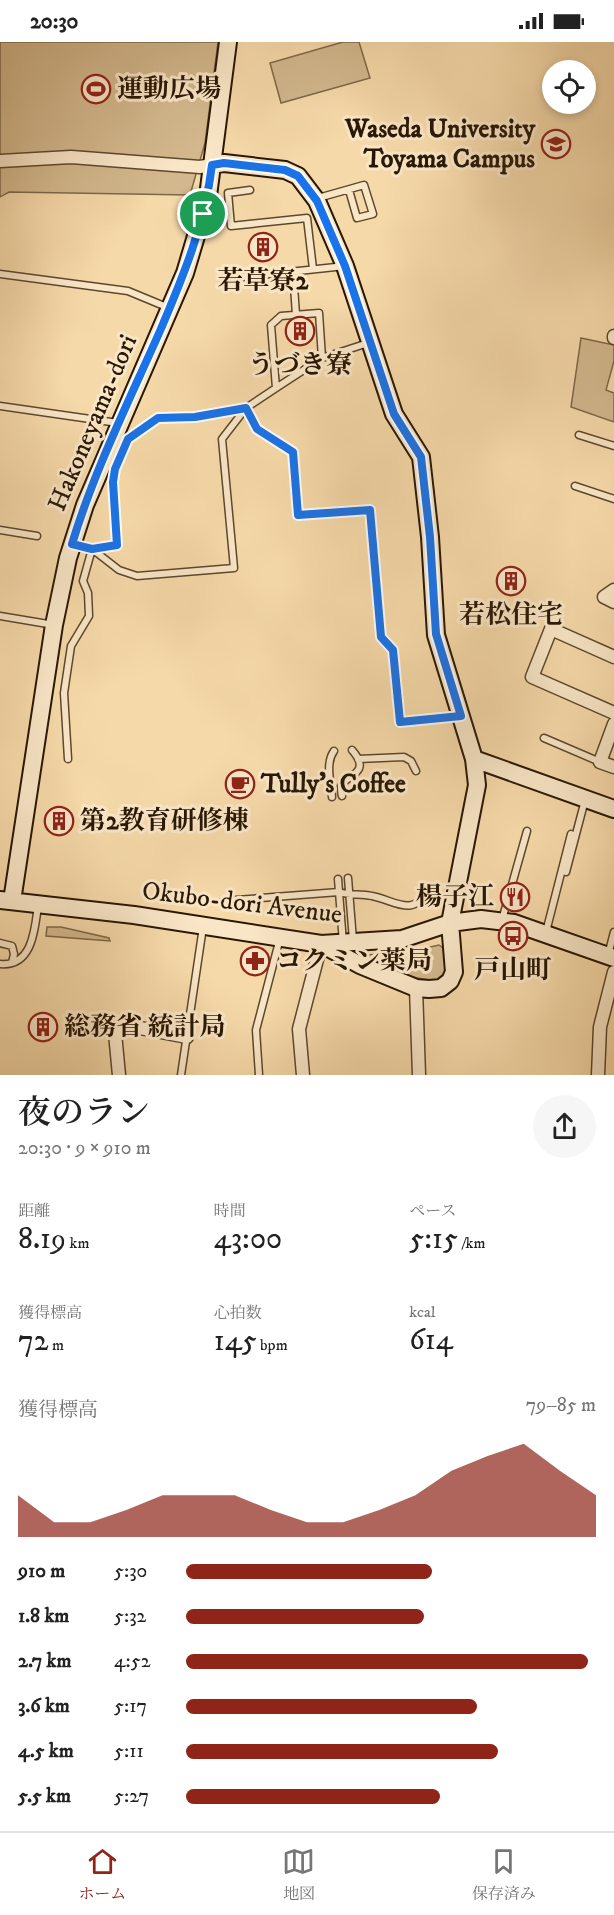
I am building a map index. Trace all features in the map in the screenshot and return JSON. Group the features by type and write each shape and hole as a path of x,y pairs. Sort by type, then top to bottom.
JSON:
{"street":[{"name":"Hakoneyama-dori","path":"6,901 54,625 72,544 85,505 185,273 198,234 208,196 228,42"},
{"path":"0,161 71,157 200,167 224,163 290,171 298,176 315,199 345,266 394,414 421,457 430,537 436,634 474,759 477,785 450,922 454,972 450,981 441,988 416,988 360,965 321,944 299,1029 303,1075"},
{"path":"614,590 604,597 614,602"},
{"path":"614,657 551,629 532,677 614,713"},
{"path":"614,724 600,762 614,767"},
{"path":"474,759 614,809"},
{"name":"Okubo-dori Avenue","path":"6,901 134,915 321,944 402,939 450,922 482,919 514,923 612,962"},
{"path":"598,1075 600,1027 612,962"},
{"path":"416,988 419,1075"},
{"path":"119,1075 114,1023 187,1037"}],"lane":[{"path":"315,199 364,185 373,214 357,218 349,190"},
{"path":"250,190 228,192 231,226 307,218 313,269"},
{"path":"223,279 345,266"},
{"path":"293,272 296,315"},
{"path":"0,274 128,291 170,309"},
{"path":"276,388 271,325 281,316 319,313 322,358"},
{"path":"92,549 119,570 137,576 234,568 222,439 246,408 322,358 371,342"},
{"path":"0,406 120,423"},
{"path":"246,408 257,429 293,452 298,515 370,510 381,637 393,650 400,722 461,716"},
{"path":"72,544 92,549 117,545 113,482 115,469 128,439 158,418 195,417 246,408"},
{"path":"579,435 614,446"},
{"path":"575,486 614,499"},
{"path":"0,530 37,536"},
{"path":"68,759 64,693 71,646 88,616 88,593 83,581 92,549"},
{"path":"0,616 54,625"},
{"path":"544,738 600,762"},
{"path":"342,796 343,783 356,774 359,767 358,759 352,750"},
{"path":"332,797 329,765 334,751"},
{"path":"358,759 404,757 411,761 416,771"},
{"path":"566,872 585,799"},
{"path":"501,922 527,831"},
{"path":"545,934 571,834"},
{"path":"348,878 350,896 348,943"},
{"path":"338,879 348,943"},
{"path":"223,900 339,892 350,896 369,895 411,906 418,903 428,891"},
{"path":"0,964 12,963 29,949 34,937 39,905"},
{"path":"181,1075 203,926"},
{"path":"612,962 614,932"},
{"path":"259,1075 256,1030 280,936"},
{"path":"0,942 12,946 14,954 12,963"}],"shaded area":[{"path":"0,42 218,42 205,143 190,195 9,192 0,197"},
{"path":"343,42 359,42 370,78 281,103 270,63"},
{"path":"581,338 614,345 614,361 606,390 614,393 614,422 571,407"},
{"path":"47,927 61,927 109,938 110,941 46,936"},
{"path":"439,945 446,950 446,973 439,980 420,979 367,957 367,955 408,952"}],"place":[{"name":"運動広場","path":"96,89"},
{"name":"Waseda University Toyama Campus","path":"556,144"},
{"name":"若草寮2","path":"263,247"},
{"name":"うづき寮","path":"300,331"},
{"name":"若松住宅","path":"511,581"},
{"name":"Tully's Coffee","path":"240,784"},
{"name":"第2教育研修棟","path":"59,821"},
{"name":"楊子江","path":"515,897"},
{"name":"戸山町","path":"513,936"},
{"name":"コクミン薬局","path":"255,961"},
{"name":"総務省 統計局","path":"43,1027"}],"route":[{"path":"224,163 290,171 298,176 317,201 347,272 394,414 421,457 430,537 436,634 461,716 400,722 393,650 381,637 370,510 298,515 293,452 257,429 246,408 195,417 158,418 128,439 115,469 113,482 117,545 92,549 72,544 95,480 185,273 203,214 212,165 224,163"}]}
